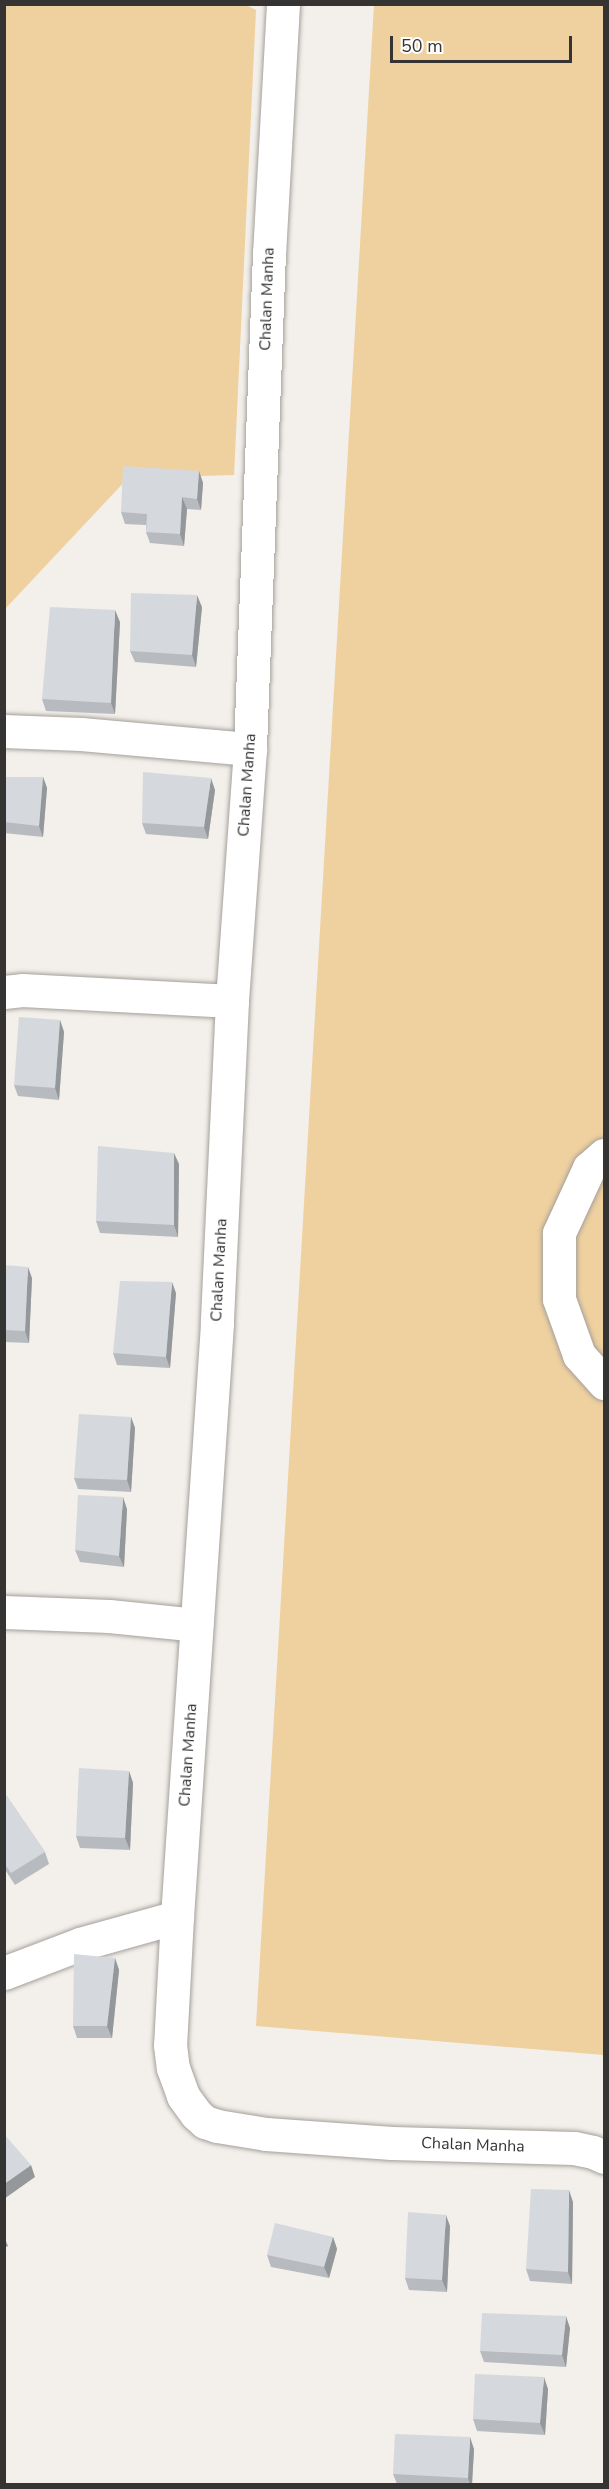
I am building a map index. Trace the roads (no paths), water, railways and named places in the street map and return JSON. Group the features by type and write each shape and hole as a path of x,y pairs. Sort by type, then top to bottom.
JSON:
{"street":[{"name":"Chalan Manha","path":"283,4 269,253 250,749 232,1001 217,1324 177,1917 170,2045 173,2068 183,2096 205,2122 266,2134 392,2143 574,2148 604,2157"},
{"path":"4,731 81,734 250,749"},
{"path":"4,992 232,1001"},
{"path":"604,1155 589,1168 559,1233 559,1299 579,1355 604,1383"},
{"path":"4,1612 109,1616 197,1626"},
{"path":"4,1973 80,1944 177,1917"}]}
